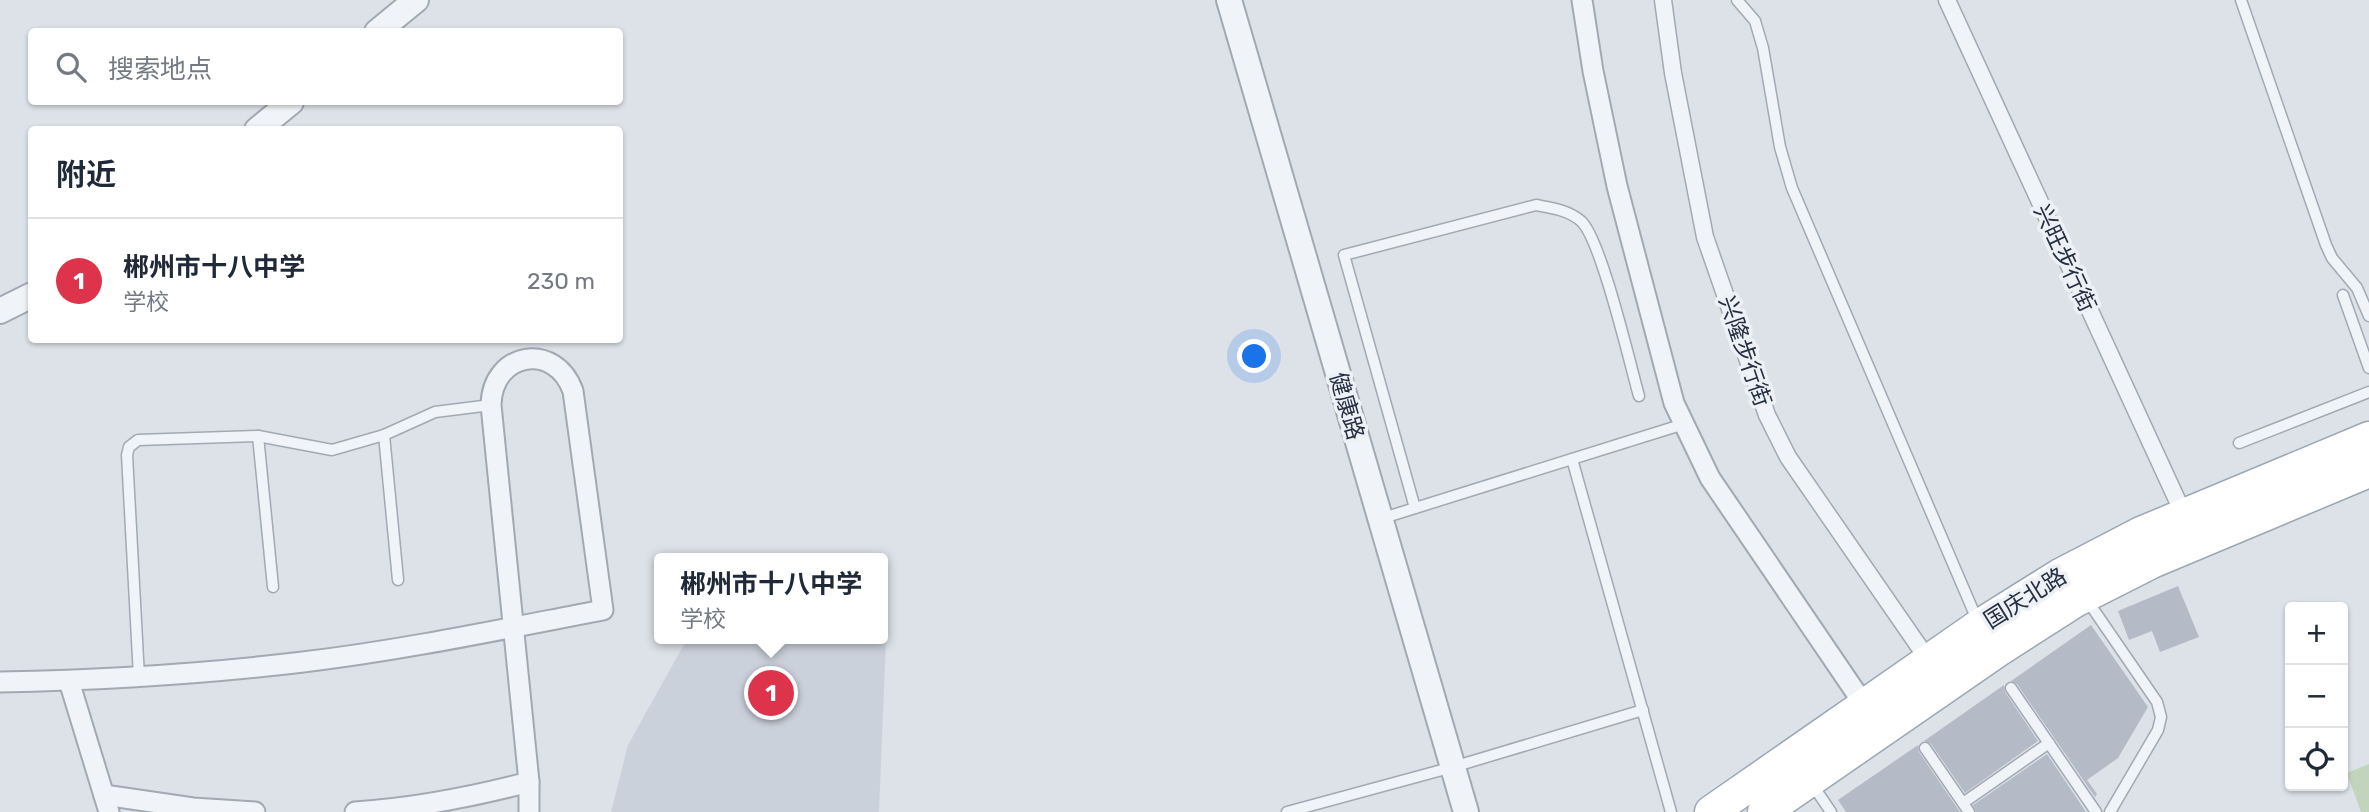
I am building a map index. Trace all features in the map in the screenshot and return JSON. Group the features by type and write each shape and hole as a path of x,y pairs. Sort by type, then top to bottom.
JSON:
{"main road":[{"name":"国庆北路","path":"1711,812 1980,625 2080,564 2141,533 2369,438"},
{"name":"国庆北路","path":"1764,812 2016,638 2084,596 2154,561 2369,471"}],"street":[{"path":"382,28 416,0"},
{"name":"健康路","path":"1229,0 1466,812"},
{"path":"1582,0 1593,71 1617,186 1674,403 1710,478 1865,705"},
{"name":"兴隆步行街","path":"1663,0 1673,73 1705,237 1767,415 1788,457 1929,661"},
{"name":"兴旺步行街","path":"1947,0 2184,515"},
{"path":"262,126 287,105"},
{"path":"0,311 28,297"},
{"path":"0,682 139,677 316,660 446,640 514,627 603,610 573,391 559,367 542,359 524,359 508,366 493,387 491,405 514,627 529,782 529,812"},
{"path":"69,681 106,803 255,812"},
{"path":"355,812 456,800 529,782"}],"lane":[{"path":"1737,0 1755,21 1780,147 1792,188 1980,625"},
{"path":"2241,0 2326,245 2332,258 2357,288 2369,316"},
{"path":"1415,508 1344,255 1535,205 1562,210 1583,223 1598,251 1639,396"},
{"path":"2343,295 2369,368"},
{"path":"2239,443 2369,391"},
{"path":"139,677 127,455 129,447 138,440 258,436 332,450 384,435 435,412 491,405"},
{"path":"1380,520 1684,424"},
{"path":"384,435 398,580"},
{"path":"258,436 273,587"},
{"path":"1572,458 1671,812"},
{"path":"2084,596 2157,702 2161,717 2158,730 2110,812"},
{"path":"2011,688 2094,808"},
{"path":"1287,812 1452,767 1643,709"},
{"path":"1925,748 1966,807 2049,743"},
{"path":"1810,780 1831,812"}],"shaded area":[{"path":"684,644 886,644 879,812 611,812 628,745"}],"green space":[{"path":"2369,764 2369,812 2361,812 2348,773"}],"building":[{"path":"2178,586 2199,637 2160,652 2152,631 2129,640 2118,611"},
{"path":"2091,625 2148,707 2118,758 2087,780 2097,794 2095,797 2017,684 2011,681"},
{"path":"2004,685 2005,692 2038,741 1965,793 1931,744 1924,741"},
{"path":"1918,745 1919,752 1960,812 1846,812 1838,800"},
{"path":"2047,754 2086,812 1976,812 1973,805"}],"place":[{"name":"郴州市十八中学","path":"771,693"}]}
